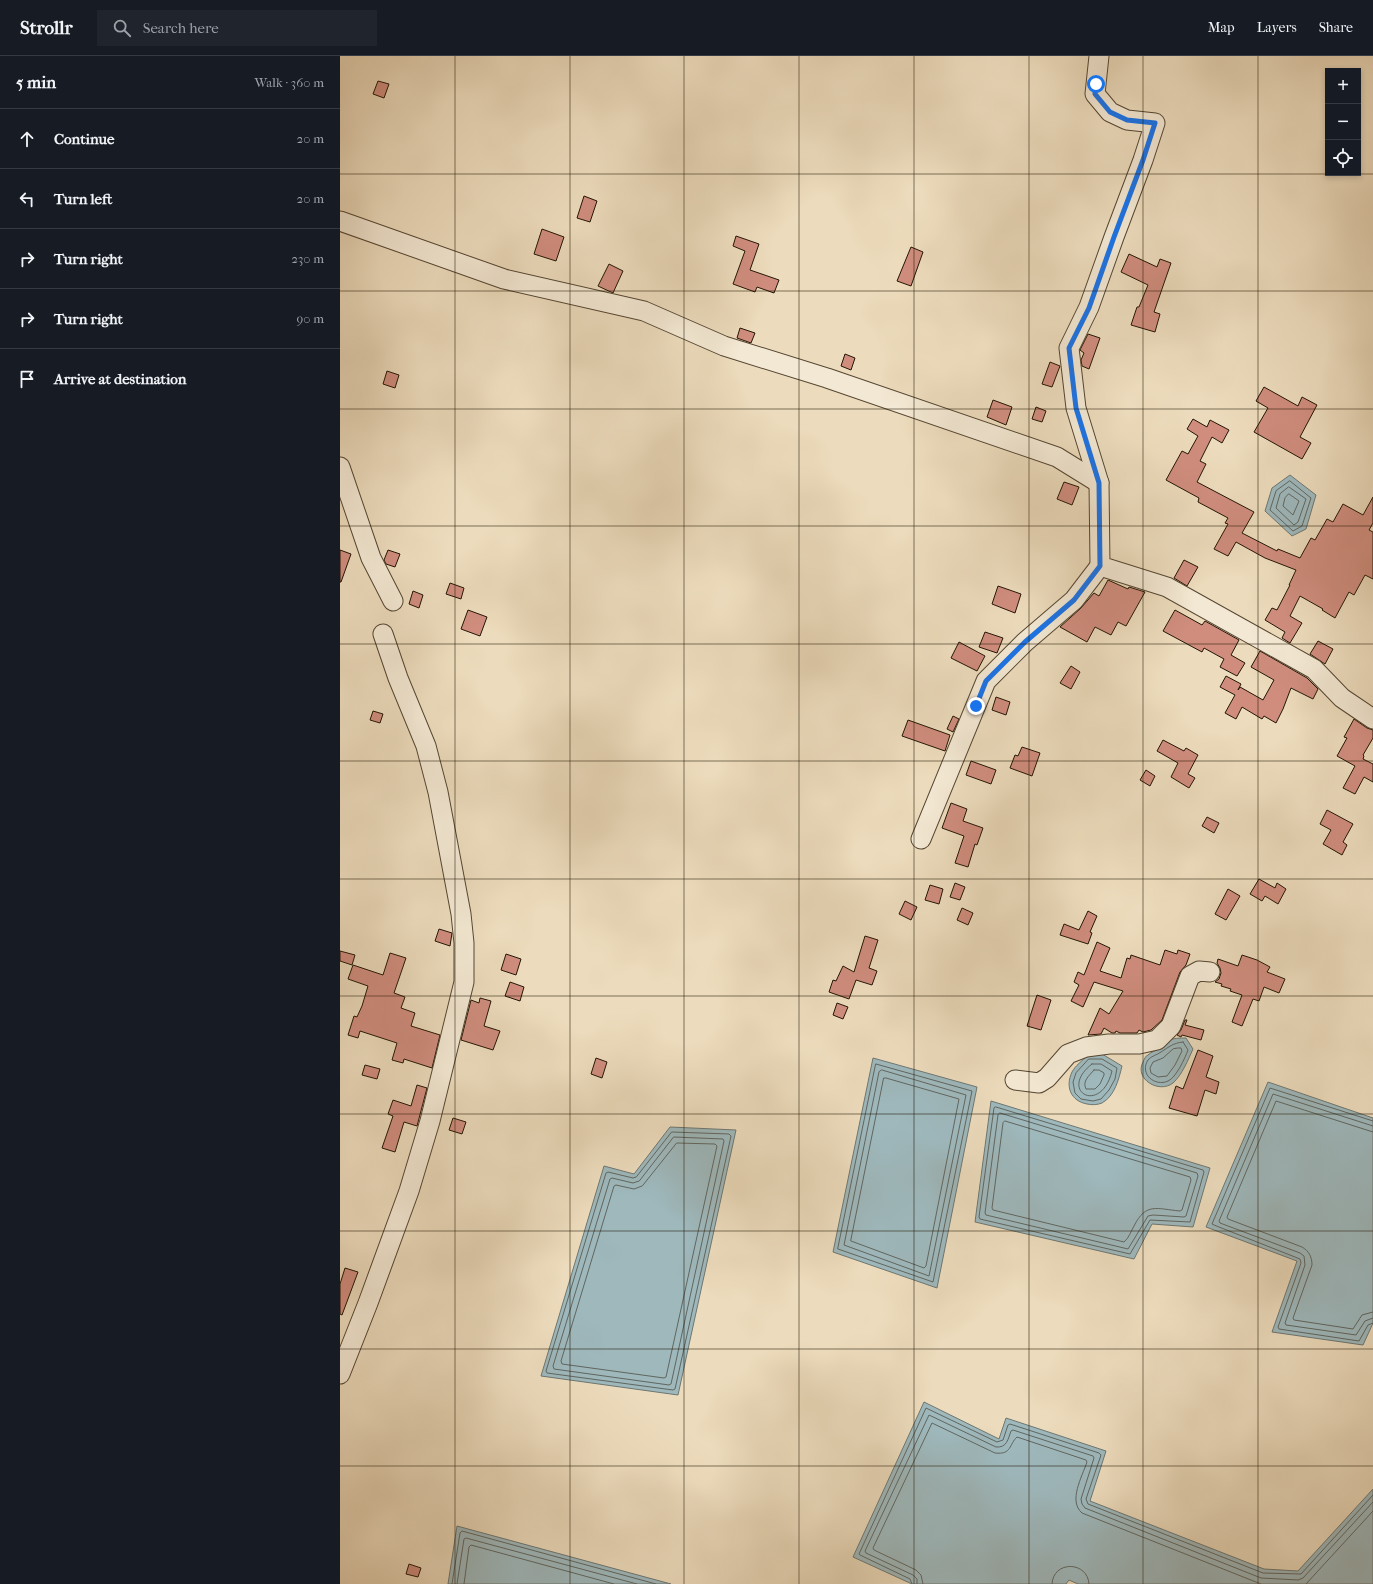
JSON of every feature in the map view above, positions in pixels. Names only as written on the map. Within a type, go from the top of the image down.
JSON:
[{"type":"street","points":[[921,839],[986,681],[1025,642],[1074,600],[1100,566],[1099,483],[1076,408],[1069,348],[1089,308],[1155,123],[1127,120],[1110,112],[1095,94],[1099,56]]},
{"type":"street","points":[[340,221],[504,279],[644,311],[724,346],[827,378],[1057,457],[1099,483]]},
{"type":"street","points":[[340,467],[371,558],[393,601]]},
{"type":"street","points":[[1100,566],[1167,587],[1314,669],[1342,698],[1373,719]]},
{"type":"street","points":[[340,1374],[409,1191],[430,1121],[464,982],[464,942],[438,792],[426,746],[398,678],[383,634]]},
{"type":"street","points":[[1015,1080],[1039,1083],[1047,1078],[1068,1054],[1086,1047],[1109,1044],[1139,1044],[1157,1040],[1172,1026],[1190,976],[1199,971],[1210,972]]},
{"type":"water","points":[[1290,475],[1316,495],[1306,529],[1292,536],[1265,511],[1272,488]]},
{"type":"water","points":[[1186,1038],[1193,1049],[1182,1072],[1176,1080],[1167,1086],[1161,1087],[1149,1083],[1142,1074],[1141,1068],[1146,1056],[1159,1049],[1170,1040]]},
{"type":"water","points":[[1102,1054],[1122,1066],[1116,1086],[1110,1096],[1102,1103],[1093,1105],[1081,1102],[1073,1097],[1069,1088],[1072,1072],[1087,1056]]},
{"type":"water","points":[[873,1058],[977,1087],[937,1288],[833,1252]]},
{"type":"water","points":[[1268,1082],[1373,1118],[1373,1323],[1363,1345],[1272,1332],[1297,1261],[1206,1227]]},
{"type":"water","points":[[991,1101],[1210,1168],[1193,1227],[1152,1224],[1134,1259],[975,1222]]},
{"type":"water","points":[[670,1127],[736,1130],[678,1395],[541,1376],[604,1166],[634,1174]]},
{"type":"water","points":[[924,1402],[999,1439],[1006,1418],[1106,1451],[1090,1501],[1264,1569],[1298,1571],[1373,1489],[1373,1584],[1078,1584],[1069,1580],[1066,1584],[912,1584],[853,1557]]},
{"type":"water","points":[[457,1526],[671,1584],[448,1584]]},
{"type":"building","points":[[378,81],[389,84],[384,98],[373,94]]},
{"type":"building","points":[[584,196],[597,201],[590,222],[577,218]]},
{"type":"building","points":[[542,229],[564,237],[556,261],[534,254]]},
{"type":"building","points":[[736,236],[759,244],[750,270],[779,280],[774,293],[757,287],[755,292],[733,284],[745,251],[733,246]]},
{"type":"building","points":[[911,247],[923,252],[911,286],[897,281]]},
{"type":"building","points":[[1129,254],[1157,267],[1160,259],[1171,263],[1154,312],[1160,314],[1155,332],[1131,325],[1137,307],[1139,307],[1148,285],[1121,272]]},
{"type":"building","points":[[609,264],[623,271],[613,293],[598,286]]},
{"type":"building","points":[[740,328],[755,333],[751,343],[737,338]]},
{"type":"building","points":[[1088,334],[1100,338],[1089,369],[1082,366],[1081,360],[1084,353],[1080,350]]},
{"type":"building","points":[[845,354],[855,358],[851,370],[841,366]]},
{"type":"building","points":[[1050,362],[1060,366],[1052,387],[1042,384]]},
{"type":"building","points":[[387,371],[399,375],[395,388],[383,384]]},
{"type":"building","points":[[1264,387],[1298,406],[1302,397],[1317,405],[1300,437],[1311,443],[1302,459],[1254,432],[1268,408],[1256,401]]},
{"type":"building","points":[[993,400],[1012,407],[1006,425],[987,417]]},
{"type":"building","points":[[1036,407],[1046,411],[1042,422],[1032,419]]},
{"type":"building","points":[[1193,419],[1207,427],[1210,420],[1229,430],[1222,443],[1212,437],[1200,461],[1206,464],[1197,482],[1254,512],[1242,533],[1277,551],[1278,549],[1300,558],[1311,538],[1315,540],[1327,519],[1333,522],[1343,504],[1363,515],[1373,497],[1373,523],[1369,530],[1373,532],[1373,579],[1365,575],[1354,595],[1349,592],[1335,618],[1322,610],[1323,609],[1300,596],[1290,616],[1302,623],[1290,643],[1282,638],[1285,632],[1265,620],[1272,608],[1277,610],[1296,570],[1265,558],[1236,542],[1228,556],[1214,549],[1228,524],[1225,523],[1228,518],[1198,502],[1199,498],[1166,480],[1182,451],[1188,454],[1198,436],[1187,429]]},
{"type":"building","points":[[1064,482],[1079,487],[1072,505],[1057,499]]},
{"type":"building","points":[[340,550],[351,554],[341,582],[340,582]]},
{"type":"building","points":[[388,550],[400,554],[395,567],[386,564],[384,560]]},
{"type":"building","points":[[1184,560],[1198,567],[1187,586],[1174,578]]},
{"type":"building","points":[[1108,580],[1128,589],[1129,587],[1145,592],[1126,626],[1118,622],[1111,635],[1095,627],[1087,642],[1060,627],[1081,608],[1094,593],[1099,596]]},
{"type":"building","points":[[450,583],[464,588],[461,599],[446,594]]},
{"type":"building","points":[[998,586],[1021,594],[1015,613],[992,604]]},
{"type":"building","points":[[413,591],[423,595],[419,608],[409,604]]},
{"type":"building","points":[[468,610],[487,617],[480,636],[461,629]]},
{"type":"building","points":[[1175,610],[1202,625],[1205,621],[1239,640],[1231,655],[1245,663],[1237,676],[1220,667],[1224,659],[1204,648],[1202,652],[1163,631]]},
{"type":"building","points":[[985,632],[1003,638],[997,653],[979,647]]},
{"type":"building","points":[[1318,641],[1333,649],[1325,664],[1310,654]]},
{"type":"building","points":[[959,642],[985,656],[977,671],[951,658]]},
{"type":"building","points":[[1260,651],[1307,678],[1318,689],[1313,699],[1291,688],[1276,723],[1264,716],[1262,719],[1242,707],[1236,719],[1225,713],[1235,695],[1220,687],[1226,676],[1241,684],[1238,690],[1240,687],[1263,700],[1274,680],[1251,667]]},
{"type":"building","points":[[1071,666],[1080,672],[1071,689],[1060,683]]},
{"type":"building","points":[[996,697],[1010,702],[1006,715],[992,710]]},
{"type":"building","points":[[373,711],[383,714],[380,723],[370,720]]},
{"type":"building","points":[[953,716],[959,719],[953,732],[947,729]]},
{"type":"building","points":[[1354,719],[1367,728],[1373,730],[1373,738],[1363,755],[1363,759],[1373,764],[1373,782],[1364,777],[1355,794],[1343,788],[1355,766],[1337,756],[1347,738],[1344,737]]},
{"type":"building","points":[[908,720],[950,735],[945,751],[902,736]]},
{"type":"building","points":[[1163,740],[1184,751],[1186,748],[1198,755],[1188,774],[1195,778],[1189,788],[1171,777],[1178,763],[1157,751]]},
{"type":"building","points":[[1022,747],[1040,753],[1032,776],[1010,768],[1015,755],[1018,756]]},
{"type":"building","points":[[971,761],[996,770],[991,784],[966,775]]},
{"type":"building","points":[[1146,770],[1155,776],[1150,786],[1140,780]]},
{"type":"building","points":[[951,803],[967,809],[963,821],[983,828],[977,845],[975,844],[968,867],[955,863],[964,836],[942,828]]},
{"type":"building","points":[[1327,810],[1353,824],[1343,842],[1347,845],[1342,855],[1323,844],[1331,830],[1320,824]]},
{"type":"building","points":[[1207,817],[1219,823],[1214,833],[1202,826]]},
{"type":"building","points":[[1259,879],[1275,888],[1277,883],[1286,889],[1278,904],[1265,896],[1262,901],[1250,894]]},
{"type":"building","points":[[955,883],[965,887],[960,900],[950,897]]},
{"type":"building","points":[[930,885],[943,889],[939,904],[925,900]]},
{"type":"building","points":[[1228,889],[1240,896],[1226,920],[1215,914]]},
{"type":"building","points":[[905,901],[917,907],[911,920],[899,914]]},
{"type":"building","points":[[962,908],[973,913],[968,925],[957,920]]},
{"type":"building","points":[[1088,911],[1097,916],[1090,932],[1092,933],[1088,944],[1060,935],[1064,924],[1079,930]]},
{"type":"building","points":[[439,929],[452,933],[450,946],[435,941]]},
{"type":"building","points":[[865,936],[878,940],[869,968],[877,971],[872,985],[856,980],[849,999],[829,992],[833,980],[836,981],[843,966],[854,972]]},
{"type":"building","points":[[1097,942],[1110,948],[1100,971],[1121,978],[1127,958],[1130,959],[1131,955],[1160,965],[1165,950],[1177,954],[1178,950],[1190,954],[1186,965],[1180,972],[1162,1020],[1151,1030],[1143,1032],[1139,1030],[1137,1033],[1120,1033],[1116,1031],[1115,1033],[1112,1033],[1104,1028],[1101,1034],[1088,1035],[1100,1008],[1109,1014],[1123,991],[1094,982],[1083,1007],[1071,1001],[1079,985],[1074,982],[1078,972],[1084,975]]},
{"type":"building","points":[[340,951],[355,955],[352,965],[340,961]]},
{"type":"building","points":[[390,953],[406,958],[394,993],[405,997],[401,1008],[415,1013],[411,1026],[440,1035],[432,1068],[404,1059],[403,1063],[392,1060],[397,1043],[360,1031],[358,1038],[348,1035],[354,1016],[357,1017],[362,1006],[368,986],[348,979],[353,965],[383,975]]},
{"type":"building","points":[[506,954],[521,959],[516,975],[501,970]]},
{"type":"building","points":[[1242,955],[1257,960],[1270,967],[1267,972],[1285,979],[1279,993],[1264,987],[1259,1001],[1253,999],[1242,1026],[1232,1022],[1242,995],[1230,991],[1231,989],[1221,986],[1222,984],[1215,982],[1219,979],[1221,973],[1217,963],[1218,959],[1238,966]]},
{"type":"building","points":[[510,982],[524,987],[520,1001],[505,996]]},
{"type":"building","points":[[1037,995],[1051,1000],[1041,1030],[1027,1026]]},
{"type":"building","points":[[480,998],[491,1001],[484,1026],[500,1031],[493,1050],[461,1040],[471,1000],[479,1003]]},
{"type":"building","points":[[837,1003],[848,1007],[843,1019],[833,1015]]},
{"type":"building","points":[[1185,1020],[1187,1020],[1185,1025],[1204,1030],[1201,1040],[1177,1035]]},
{"type":"building","points":[[1198,1050],[1213,1056],[1206,1077],[1219,1082],[1216,1094],[1205,1090],[1197,1116],[1169,1108],[1176,1086],[1183,1089]]},
{"type":"building","points":[[596,1058],[607,1062],[602,1078],[591,1074]]},
{"type":"building","points":[[365,1065],[380,1069],[377,1079],[362,1075]]},
{"type":"building","points":[[417,1085],[427,1088],[417,1126],[404,1122],[395,1152],[382,1148],[393,1116],[388,1114],[393,1100],[411,1106]]},
{"type":"building","points":[[453,1118],[466,1122],[462,1134],[449,1130]]},
{"type":"building","points":[[345,1268],[358,1272],[342,1315],[340,1314],[340,1284]]},
{"type":"building","points":[[409,1564],[421,1568],[418,1577],[406,1574]]},
{"type":"route","points":[[976,706],[986,681],[1025,642],[1074,600],[1100,566],[1099,483],[1076,408],[1069,348],[1089,308],[1155,123],[1127,120],[1110,112],[1095,94],[1096,84]]}]
